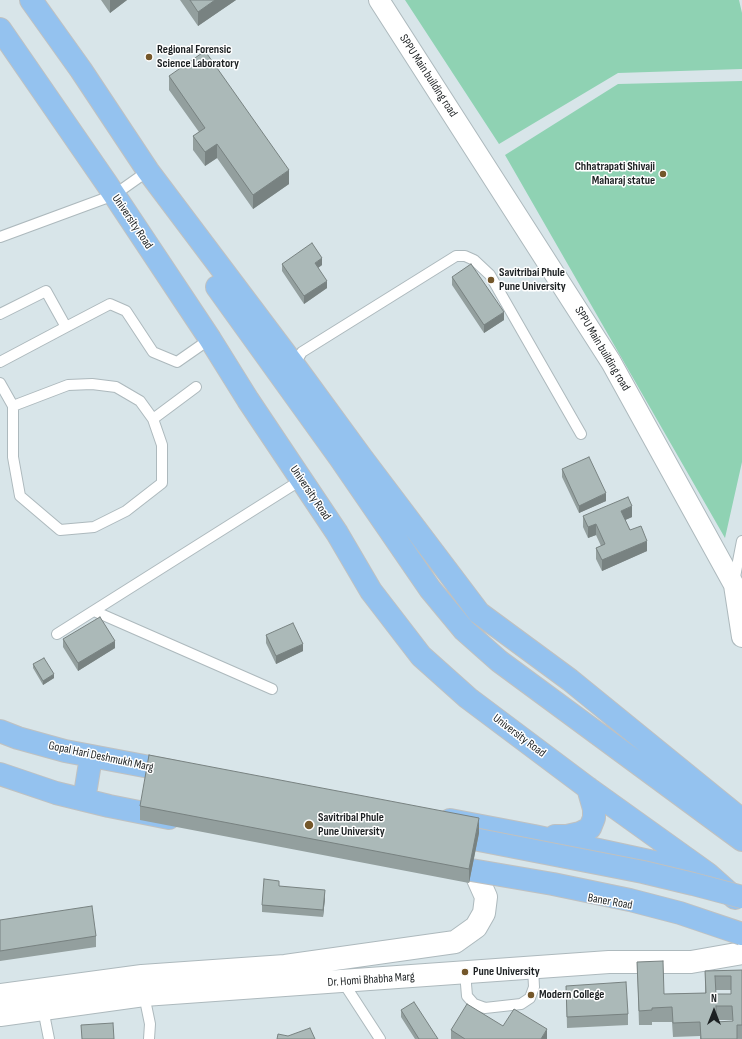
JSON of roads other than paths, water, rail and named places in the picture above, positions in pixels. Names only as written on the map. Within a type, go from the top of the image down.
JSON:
[{"type":"main road","points":[[31,0],[153,179],[479,613],[570,680],[742,820]]},
{"type":"main road","name":"University Road","points":[[0,29],[114,195],[210,339],[248,400],[336,533],[371,591],[421,656],[468,698],[588,788],[708,874]]},
{"type":"main road","points":[[153,179],[180,235],[340,458],[430,589],[464,630],[499,661],[742,840]]},
{"type":"main road","name":"Gopal Hari Deshmukh Marg","points":[[0,731],[65,752],[194,775]]},
{"type":"main road","points":[[84,800],[91,756]]},
{"type":"main road","points":[[0,774],[56,793],[187,822]]},
{"type":"main road","points":[[534,836],[567,836],[580,833],[590,828],[594,814],[588,788]]},
{"type":"main road","points":[[742,884],[708,874],[534,836],[431,823],[643,872],[742,897]]},
{"type":"main road","points":[[478,879],[425,865],[553,884],[630,900],[680,913],[742,934]]},
{"type":"main road","points":[[708,874],[742,904]]},
{"type":"main road","name":"Baner Road","points":[[478,879],[652,909],[742,930]]},
{"type":"main road","name":"Dr. Homi Bhabha Marg","points":[[0,1015],[43,1009],[143,986],[455,942],[476,927],[484,913],[486,897],[478,879]]},
{"type":"main road","name":"Dr. Homi Bhabha Marg","points":[[0,995],[143,986],[343,982],[610,962],[691,962],[742,953]]},
{"type":"street","name":"SPPU Main building road","points":[[379,0],[611,362],[738,584],[742,636]]},
{"type":"lane","points":[[0,237],[153,179]]},
{"type":"lane","points":[[294,365],[302,352],[456,256],[465,256],[474,260],[490,275],[581,434]]},
{"type":"lane","points":[[0,314],[46,291],[66,327]]},
{"type":"lane","points":[[0,362],[110,304],[126,311],[153,352],[178,362],[210,339]]},
{"type":"lane","points":[[0,383],[12,406],[12,457],[20,496],[60,530],[94,526],[126,511],[162,482],[162,445],[153,419],[140,401],[116,387],[92,384],[68,385],[12,406]]},
{"type":"lane","points":[[153,419],[196,387]]},
{"type":"lane","points":[[57,634],[301,480]]},
{"type":"lane","points":[[738,584],[742,541]]},
{"type":"lane","points":[[94,611],[272,689]]},
{"type":"lane","points":[[466,972],[468,996],[474,1004],[485,1008],[521,1004],[530,998],[534,987],[533,968]]},
{"type":"lane","points":[[343,982],[380,1039]]},
{"type":"lane","points":[[143,986],[150,1024],[149,1039]]},
{"type":"lane","points":[[43,1009],[49,1039]]},
{"type":"place","name":"Regional Forensic Science Laboratory","points":[[149,57]]},
{"type":"place","name":"Chhatrapati Shivaji Maharaj statue","points":[[663,174]]},
{"type":"place","name":"Savitribai Phule Pune University","points":[[491,280]]},
{"type":"place","name":"Savitribal Phule Pune University","points":[[309,825]]},
{"type":"place","name":"Pune University","points":[[465,972]]},
{"type":"place","name":"Modern College","points":[[531,995]]}]
